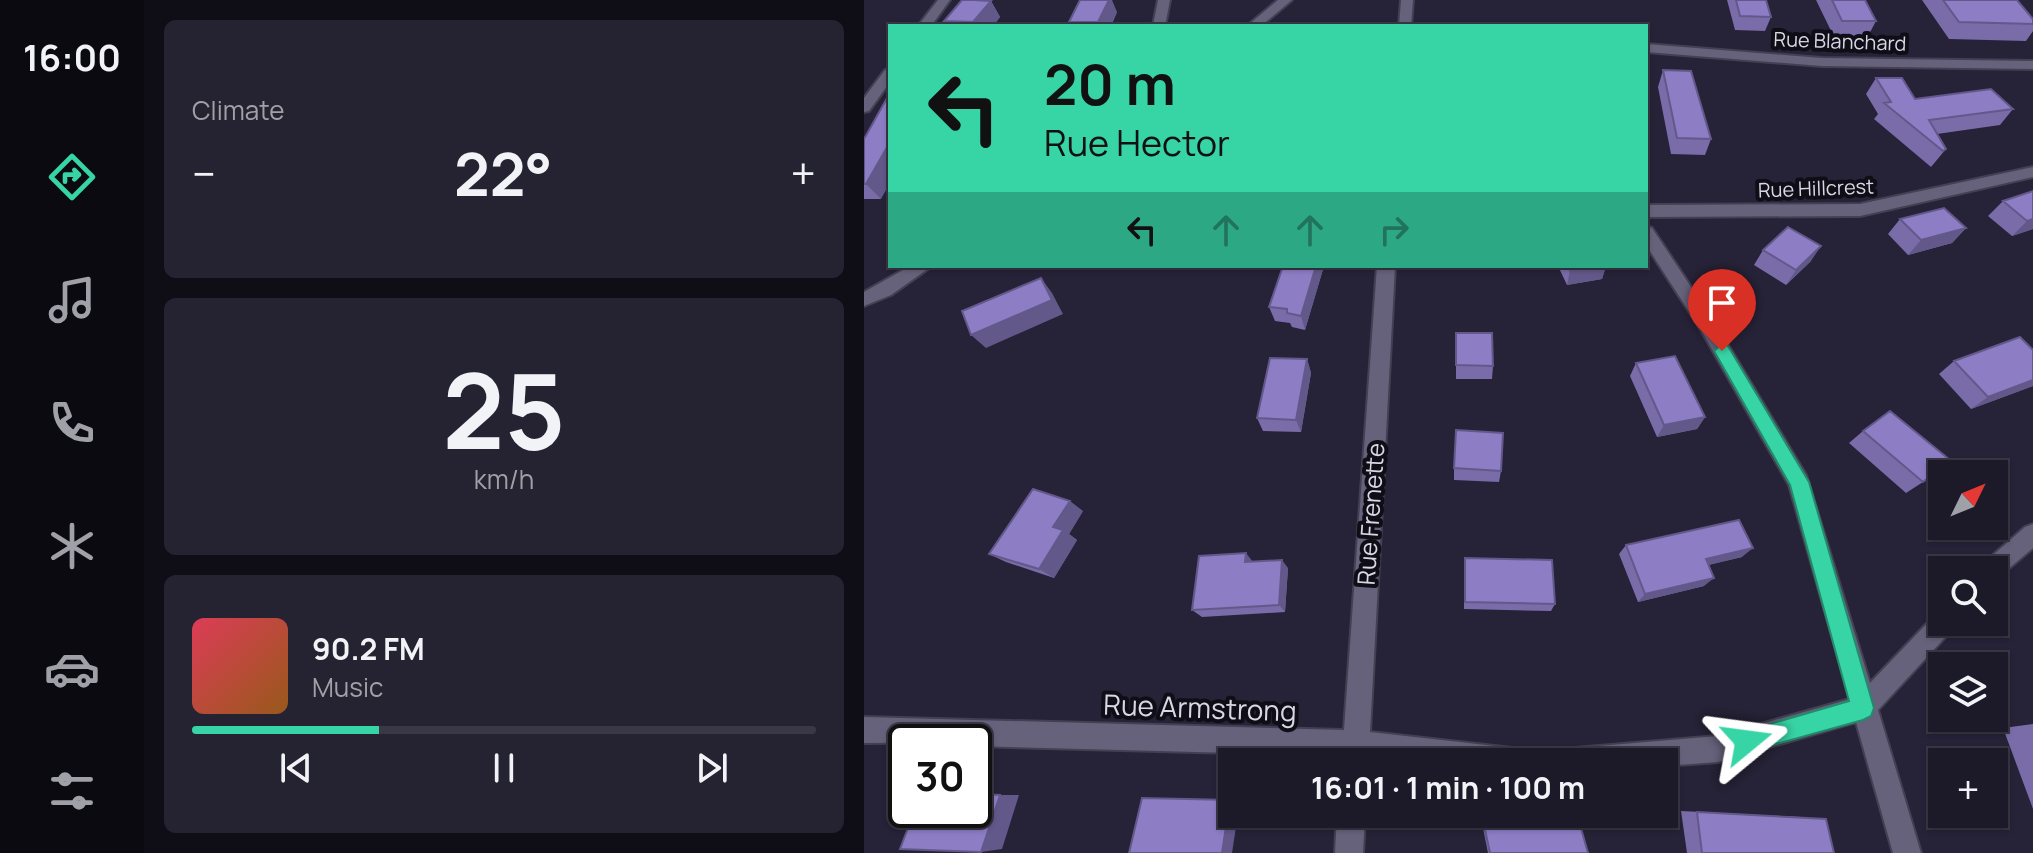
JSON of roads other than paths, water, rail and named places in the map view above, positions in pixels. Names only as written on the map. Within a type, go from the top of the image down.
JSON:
[{"type":"street","points":[[926,24],[944,0]]},
{"type":"street","points":[[1159,24],[1164,0]]},
{"type":"street","points":[[1256,24],[1286,0]]},
{"type":"street","points":[[1405,24],[1407,0]]},
{"type":"street","name":"Rue Blanchard","points":[[1648,48],[1822,62],[2033,65]]},
{"type":"street","points":[[864,108],[888,76]]},
{"type":"street","name":"Rue Hillcrest","points":[[1648,211],[1860,210],[2033,172]]},
{"type":"street","points":[[1648,235],[1707,325],[1799,482],[1907,853]]},
{"type":"street","points":[[864,299],[920,268]]},
{"type":"street","name":"Rue Frenette","points":[[1355,748],[1386,268]]},
{"type":"street","points":[[2008,556],[2033,534]]},
{"type":"street","points":[[1678,752],[1718,749],[1863,708],[1931,636]]},
{"type":"street","name":"Rue Armstrong","points":[[864,730],[1266,748]]},
{"type":"street","points":[[1349,853],[1350,828]]}]
